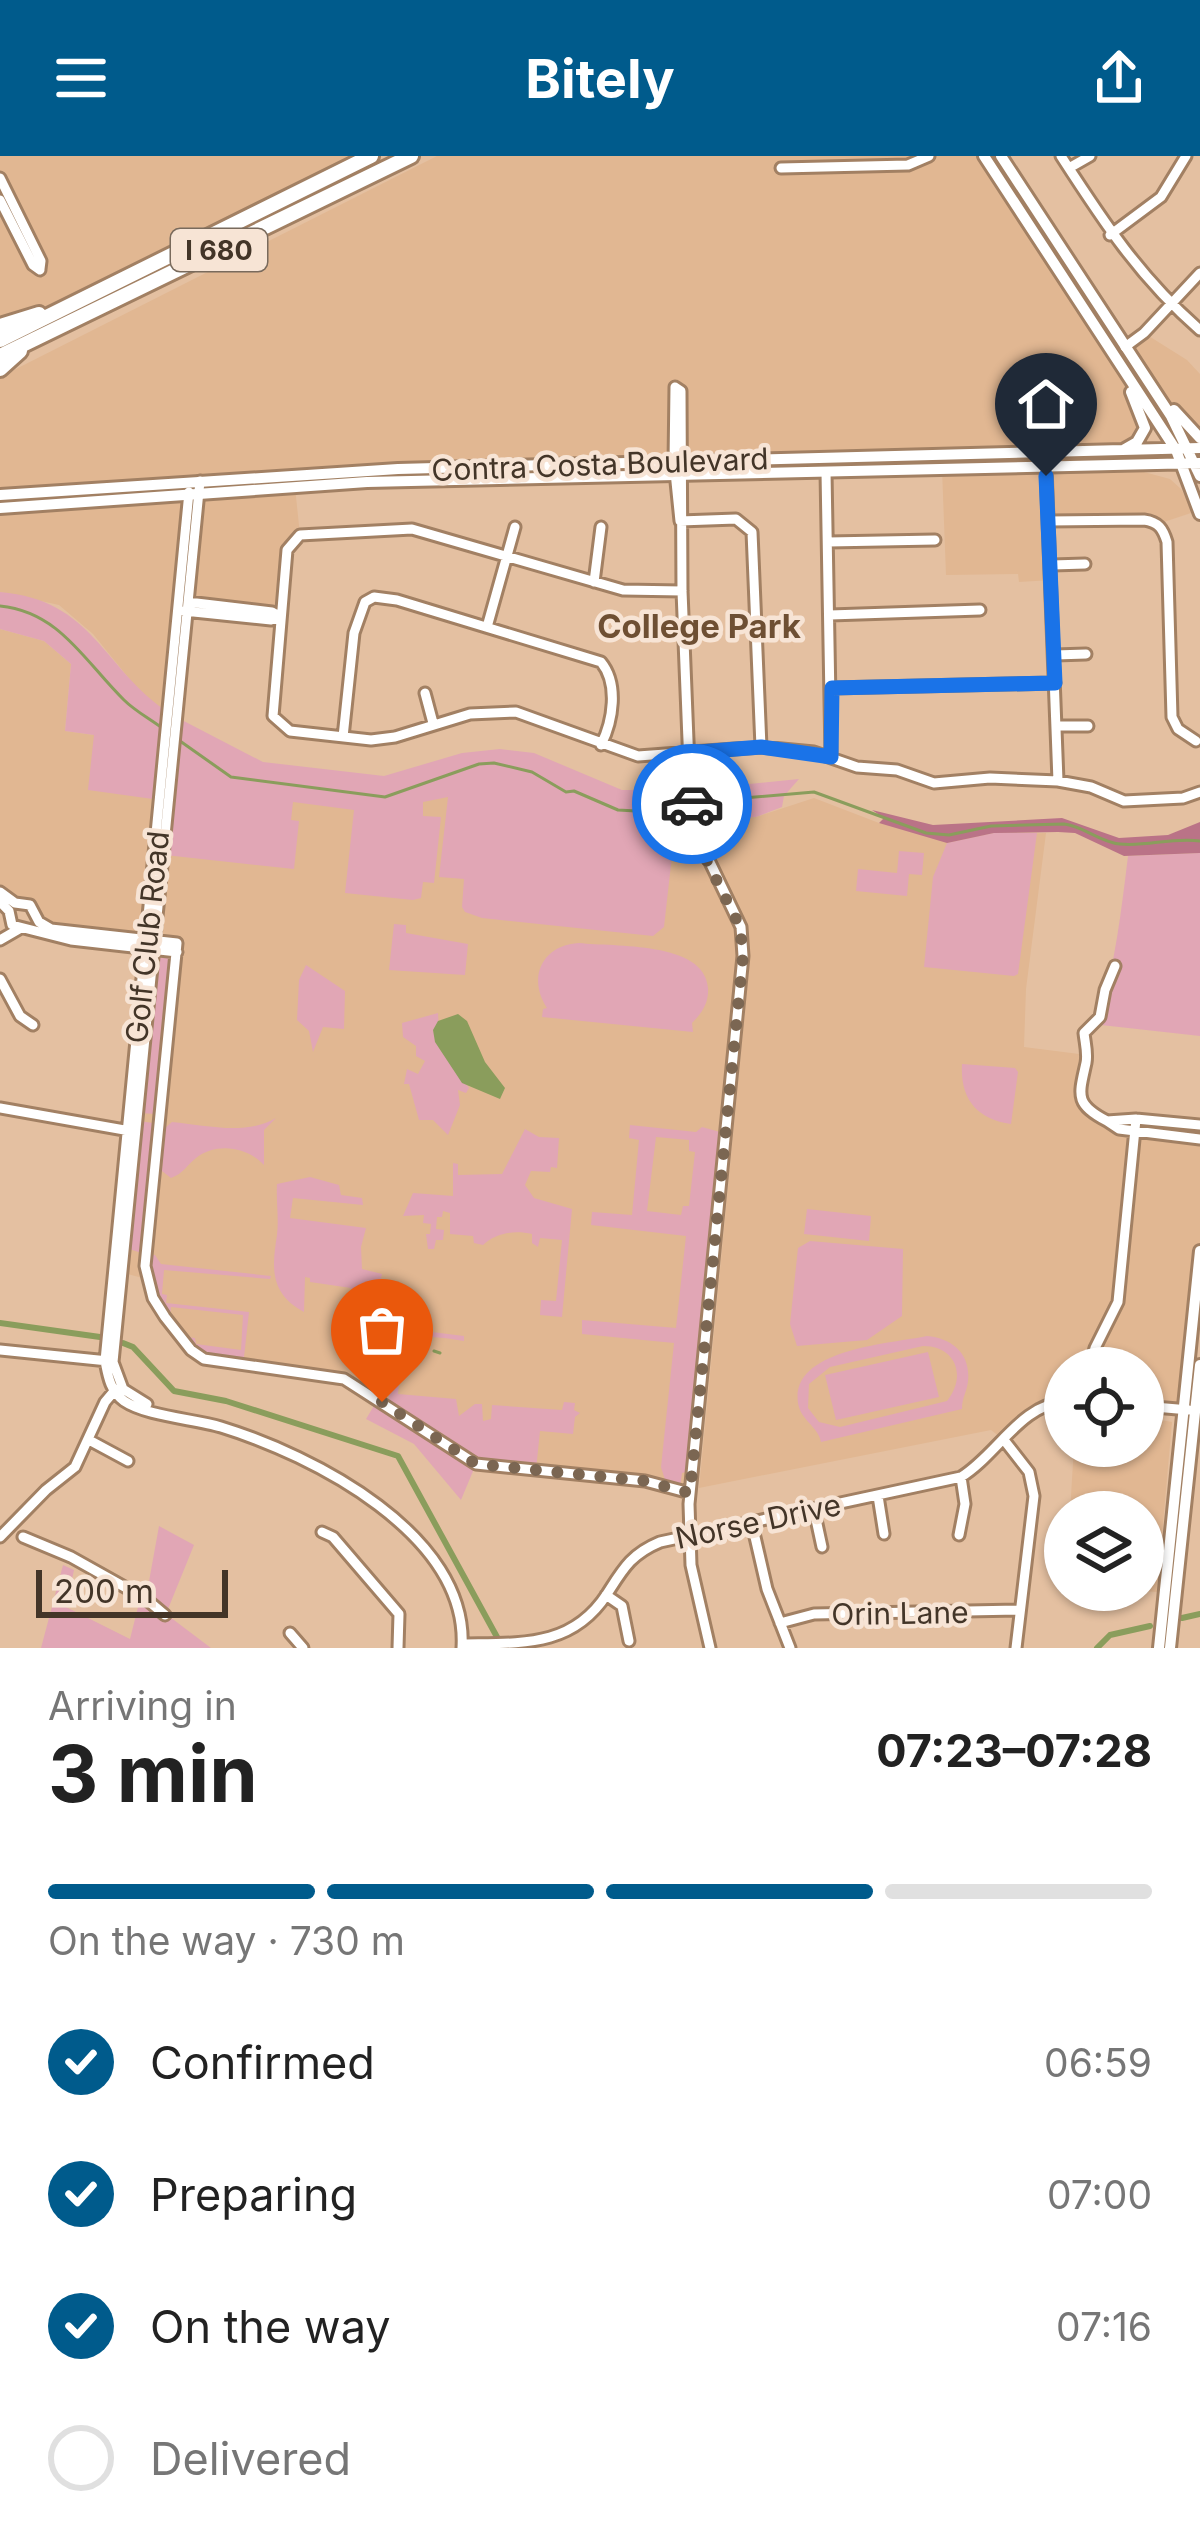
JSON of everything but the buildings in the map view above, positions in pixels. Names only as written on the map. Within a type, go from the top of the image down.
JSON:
[{"type":"highway","name":"I 680","points":[[0,340],[371,156]]},
{"type":"highway","name":"I 680","points":[[0,356],[411,156]]},
{"type":"highway","points":[[0,326],[68,306]]},
{"type":"highway","points":[[0,369],[27,343]]},
{"type":"main road","points":[[983,156],[1118,363],[1188,449]]},
{"type":"main road","points":[[1000,156],[1188,449],[1200,514]]},
{"type":"main road","points":[[1085,312],[1094,316],[1113,345],[1125,347]]},
{"type":"main road","points":[[1118,363],[1145,424],[1137,442],[1120,452]]},
{"type":"main road","points":[[1159,398],[1200,438]]},
{"type":"main road","name":"Contra Costa Boulevard","points":[[0,495],[1188,449]]},
{"type":"main road","points":[[1046,467],[1054,459],[1085,453]]},
{"type":"main road","points":[[1192,463],[1200,476]]},
{"type":"main road","name":"Contra Costa Boulevard","points":[[679,469],[826,472],[1192,463]]},
{"type":"main road","name":"Contra Costa Boulevard","points":[[0,508],[195,487]]},
{"type":"main road","points":[[1171,1648],[1192,1444],[1200,1251]]},
{"type":"main road","points":[[1159,1648],[1200,1365]]},
{"type":"main road","points":[[1192,1444],[1200,1430]]},
{"type":"street","points":[[781,168],[908,165],[929,156]]},
{"type":"street","points":[[1061,156],[1110,235],[1171,305],[1200,330]]},
{"type":"street","points":[[1069,168],[1090,156]]},
{"type":"street","points":[[1110,235],[1161,197],[1186,156]]},
{"type":"street","points":[[0,178],[41,261],[41,272],[0,200]]},
{"type":"street","points":[[1125,347],[1200,272]]},
{"type":"street","points":[[679,469],[681,391],[675,387],[690,790],[702,851],[740,927],[743,956],[690,1493],[688,1538],[710,1648]]},
{"type":"street","points":[[1046,467],[1058,781]]},
{"type":"street","points":[[826,472],[831,757]]},
{"type":"street","name":"Golf Club Road","points":[[151,945],[175,754],[174,716],[195,487]]},
{"type":"street","points":[[680,520],[736,519],[752,532],[761,747]]},
{"type":"street","points":[[1048,521],[1144,520],[1159,524],[1164,531],[1172,717],[1180,732],[1196,741]]},
{"type":"street","points":[[487,627],[515,527]]},
{"type":"street","points":[[594,582],[601,527]]},
{"type":"street","points":[[682,591],[638,593],[412,529],[310,533],[294,538],[287,550],[272,710],[276,723],[290,731],[343,737],[383,740],[470,714],[516,712],[638,756],[761,747],[831,757],[857,767],[897,770],[934,783],[990,778],[1058,781],[1091,787],[1124,801],[1183,798],[1200,792]]},
{"type":"street","points":[[828,542],[935,540]]},
{"type":"street","points":[[1052,565],[1084,564]]},
{"type":"street","points":[[343,737],[354,633],[365,602],[374,597],[601,662],[609,672],[611,708],[601,745]]},
{"type":"street","points":[[184,606],[271,620],[281,617]]},
{"type":"street","points":[[830,615],[980,610]]},
{"type":"street","points":[[1055,655],[1086,654]]},
{"type":"street","points":[[832,688],[1055,683]]},
{"type":"street","points":[[424,693],[433,723]]},
{"type":"street","name":"Golf Club Road","points":[[117,1388],[109,1362],[166,745],[174,716]]},
{"type":"street","points":[[1057,726],[1088,726]]},
{"type":"street","points":[[0,892],[8,909],[58,938],[177,948],[145,1266],[153,1298],[191,1350],[218,1364],[338,1376],[476,1464],[645,1481],[690,1493]]},
{"type":"street","points":[[8,909],[28,903],[28,924]]},
{"type":"street","points":[[0,937],[8,909]]},
{"type":"street","points":[[0,937],[28,924]]},
{"type":"street","points":[[1115,966],[1100,1017],[1083,1036],[1087,1060],[1079,1088],[1086,1108],[1119,1130],[1200,1138]]},
{"type":"street","points":[[0,979],[20,1016],[33,1025]]},
{"type":"street","points":[[0,1108],[133,1131]]},
{"type":"street","points":[[1096,1347],[1118,1302],[1136,1119]]},
{"type":"street","points":[[1107,1121],[1200,1125]]},
{"type":"street","points":[[120,1263],[145,1266]]},
{"type":"street","name":"Golf Club Road","points":[[109,1362],[118,1332],[120,1263]]},
{"type":"street","points":[[0,1350],[109,1362]]},
{"type":"street","points":[[3,1534],[75,1467],[117,1388],[169,1414],[258,1439],[356,1489],[403,1524],[442,1579],[468,1646]]},
{"type":"street","name":"Norse Drive","points":[[468,1646],[556,1644],[592,1613],[636,1553],[660,1542],[961,1477],[979,1466],[1034,1410],[1044,1407]]},
{"type":"street","points":[[89,1440],[128,1461]]},
{"type":"street","points":[[1004,1440],[1029,1472],[1034,1496],[1016,1648]]},
{"type":"street","points":[[959,1535],[965,1504],[961,1477]]},
{"type":"street","points":[[878,1496],[884,1534]]},
{"type":"street","points":[[814,1510],[822,1547]]},
{"type":"street","points":[[19,1517],[22,1537]]},
{"type":"street","points":[[752,1524],[767,1589],[790,1648]]},
{"type":"street","points":[[322,1532],[333,1537],[399,1614],[398,1648]]},
{"type":"street","points":[[3,1534],[71,1557],[146,1599],[165,1615]]},
{"type":"street","points":[[606,1595],[622,1606],[629,1641]]},
{"type":"street","name":"Orin Lane","points":[[780,1623],[814,1614],[1020,1610]]},
{"type":"street","points":[[290,1633],[303,1648]]},
{"type":"shaded area","points":[[0,156],[371,156],[67,306],[0,326],[0,200],[33,265],[41,261],[0,178]]},
{"type":"shaded area","points":[[437,156],[984,156],[1119,363],[1145,428],[1120,452],[398,469],[0,495],[0,369],[7,364],[10,372]]},
{"type":"shaded area","points":[[1144,333],[1187,360],[1200,374],[1200,438],[1158,398],[1125,347]]},
{"type":"shaded area","points":[[1118,465],[1170,479],[1194,512],[1158,524],[1048,521],[1052,580],[1019,582],[1018,574],[946,575],[942,469]]},
{"type":"shaded area","points":[[295,487],[300,535],[290,544],[281,617],[190,602],[200,493]]},
{"type":"shaded area","points":[[189,494],[169,713],[144,697],[93,634],[59,605],[0,592],[0,508]]},
{"type":"shaded area","points":[[0,592],[32,598],[77,622],[169,713],[160,800],[88,790],[94,735],[65,731],[71,664],[44,641],[0,629]]},
{"type":"shaded area","points":[[0,629],[44,641],[71,664],[65,731],[94,735],[160,800],[147,938],[44,926],[34,909],[0,892]]},
{"type":"shaded area","points":[[178,718],[263,762],[384,776],[462,753],[500,749],[534,753],[622,790],[690,790],[799,779],[784,796],[782,807],[756,817],[695,821],[696,833],[675,829],[664,927],[653,936],[482,918],[465,912],[464,879],[439,877],[448,797],[423,802],[423,816],[441,817],[434,883],[423,882],[421,898],[413,900],[345,893],[354,810],[293,802],[291,820],[299,821],[294,869],[165,855]]},
{"type":"shaded area","points":[[175,754],[369,804],[479,771],[695,821],[756,817],[814,798],[879,823],[969,836],[1046,833],[1026,989],[1024,1047],[1087,1055],[1081,1098],[1119,1129],[1200,1139],[1200,1251],[1185,1409],[1164,1408],[1164,1347],[1044,1347],[1044,1410],[1004,1440],[991,1430],[699,1488],[750,959],[743,946],[727,1061],[685,1488],[492,1467],[344,1379],[218,1363],[191,1350],[146,1279],[124,1273]]},
{"type":"shaded area","points":[[872,810],[933,825],[1062,818],[1119,838],[1168,835],[1200,822],[1200,853],[1124,856],[1075,833],[1058,832],[994,833],[947,843],[879,823],[884,818]]},
{"type":"shaded area","points":[[994,833],[1037,833],[1018,974],[924,967],[933,877],[947,843]]},
{"type":"shaded area","points":[[899,851],[924,853],[922,875],[909,874],[907,896],[856,891],[858,869],[897,873]]},
{"type":"shaded area","points":[[1200,853],[1200,1036],[1092,1024],[1098,1020],[1109,980],[1128,856]]},
{"type":"shaded area","points":[[394,924],[406,925],[406,933],[468,944],[465,975],[389,970]]},
{"type":"shaded area","points":[[579,943],[656,949],[692,962],[703,973],[708,988],[704,1007],[692,1023],[693,1032],[542,1017],[547,1008],[538,985],[542,965],[556,950]]},
{"type":"shaded area","points":[[155,957],[176,959],[163,1099],[155,1114],[140,1113]]},
{"type":"shaded area","points":[[306,965],[345,991],[344,1029],[323,1027],[313,1052],[309,1031],[297,1020],[299,980]]},
{"type":"shaded area","points":[[438,1013],[440,1049],[469,1088],[466,1093],[458,1090],[460,1105],[448,1135],[433,1120],[419,1120],[409,1084],[404,1084],[407,1069],[418,1074],[425,1061],[403,1037],[402,1023]]},
{"type":"shaded area","points":[[458,1014],[467,1021],[485,1062],[505,1088],[500,1099],[462,1083],[435,1042],[433,1030],[438,1021]]},
{"type":"shaded area","points":[[962,1064],[1015,1068],[1011,1124],[973,1105],[964,1087]]},
{"type":"shaded area","points":[[276,1118],[264,1130],[264,1165],[249,1154],[222,1148],[204,1153],[171,1178],[162,1171],[164,1129],[172,1122],[239,1128]]},
{"type":"shaded area","points":[[139,1121],[153,1123],[159,1132],[148,1254],[161,1264],[271,1276],[164,1270],[166,1303],[249,1312],[243,1366],[218,1363],[179,1336],[195,1338],[196,1344],[241,1350],[243,1315],[171,1307],[170,1316],[153,1298],[148,1255],[126,1248]]},
{"type":"shaded area","points":[[630,1125],[720,1132],[686,1472],[680,1487],[666,1483],[661,1467],[674,1343],[582,1334],[582,1320],[676,1328],[686,1236],[591,1225],[592,1212],[632,1215],[639,1140],[629,1138]],"holes":[[[656,1137],[689,1140],[689,1151],[695,1152],[689,1206],[683,1206],[681,1215],[647,1211]]]},
{"type":"shaded area","points":[[525,1129],[539,1137],[559,1138],[557,1168],[531,1171],[525,1185],[534,1198],[572,1209],[562,1317],[540,1315],[541,1300],[556,1301],[562,1240],[540,1238],[538,1247],[532,1243],[532,1234],[512,1233],[483,1245],[474,1243],[473,1236],[450,1234],[450,1213],[443,1211],[436,1229],[444,1230],[443,1240],[436,1240],[434,1249],[428,1249],[426,1234],[431,1224],[423,1223],[424,1215],[403,1216],[413,1193],[453,1196],[453,1163],[458,1164],[458,1175],[502,1174]]},
{"type":"shaded area","points":[[310,1177],[339,1185],[341,1195],[362,1198],[363,1205],[293,1198],[290,1218],[366,1228],[362,1269],[382,1274],[370,1321],[357,1320],[359,1295],[351,1294],[351,1288],[310,1282],[305,1277],[304,1312],[279,1288],[274,1268],[277,1184]]},
{"type":"shaded area","points":[[807,1209],[871,1216],[869,1241],[804,1234]]},
{"type":"shaded area","points":[[810,1241],[903,1249],[902,1316],[867,1340],[797,1346],[790,1324],[798,1248]]},
{"type":"shaded area","points":[[397,1324],[417,1336],[424,1331],[464,1336],[464,1341],[439,1337],[411,1346],[406,1354],[409,1365],[401,1364],[398,1394],[456,1399],[459,1416],[482,1404],[483,1421],[491,1419],[492,1405],[562,1410],[564,1402],[575,1403],[574,1410],[580,1413],[573,1434],[540,1431],[536,1470],[476,1464],[461,1500],[414,1444],[366,1419],[378,1399],[388,1404]]},
{"type":"shaded area","points":[[927,1336],[952,1344],[963,1355],[968,1381],[962,1409],[821,1442],[798,1403],[800,1385],[809,1371],[845,1352]],"holes":[[[934,1347],[955,1364],[956,1382],[947,1401],[840,1427],[819,1422],[808,1408],[809,1384],[830,1367]]]},
{"type":"shaded area","points":[[928,1352],[939,1397],[836,1420],[825,1375]]},
{"type":"shaded area","points":[[1164,1421],[1172,1422],[1164,1513],[1164,1491],[1071,1491],[1073,1467],[1164,1467]]},
{"type":"shaded area","points":[[159,1526],[194,1545],[166,1614],[211,1648],[41,1648],[63,1565],[74,1570],[66,1607],[130,1639],[139,1603],[146,1598]]},
{"type":"waterway","points":[[0,606],[21,610],[55,628],[124,700],[162,728]]},
{"type":"waterway","points":[[180,741],[231,777],[385,797],[494,763],[532,772],[566,792],[618,810],[654,812],[687,805]]},
{"type":"waterway","points":[[696,802],[814,792],[926,833],[1064,824],[1120,844],[1200,841]]},
{"type":"waterway","points":[[0,1323],[100,1337]]},
{"type":"waterway","points":[[123,1343],[133,1347],[174,1391],[226,1401],[398,1456],[503,1648]]},
{"type":"waterway","points":[[434,1351],[440,1353]]},
{"type":"waterway","points":[[1182,1618],[1200,1614]]},
{"type":"waterway","points":[[1097,1648],[1110,1635],[1150,1626]]},
{"type":"way so far","points":[[382,1402],[476,1464],[645,1481],[690,1493],[743,956],[740,927],[702,851],[692,804]]},
{"type":"district","name":"College Park","points":[[699,626]]},
{"type":"route","points":[[692,804],[687,753],[761,747],[831,757],[832,688],[1055,683],[1046,476]]}]
